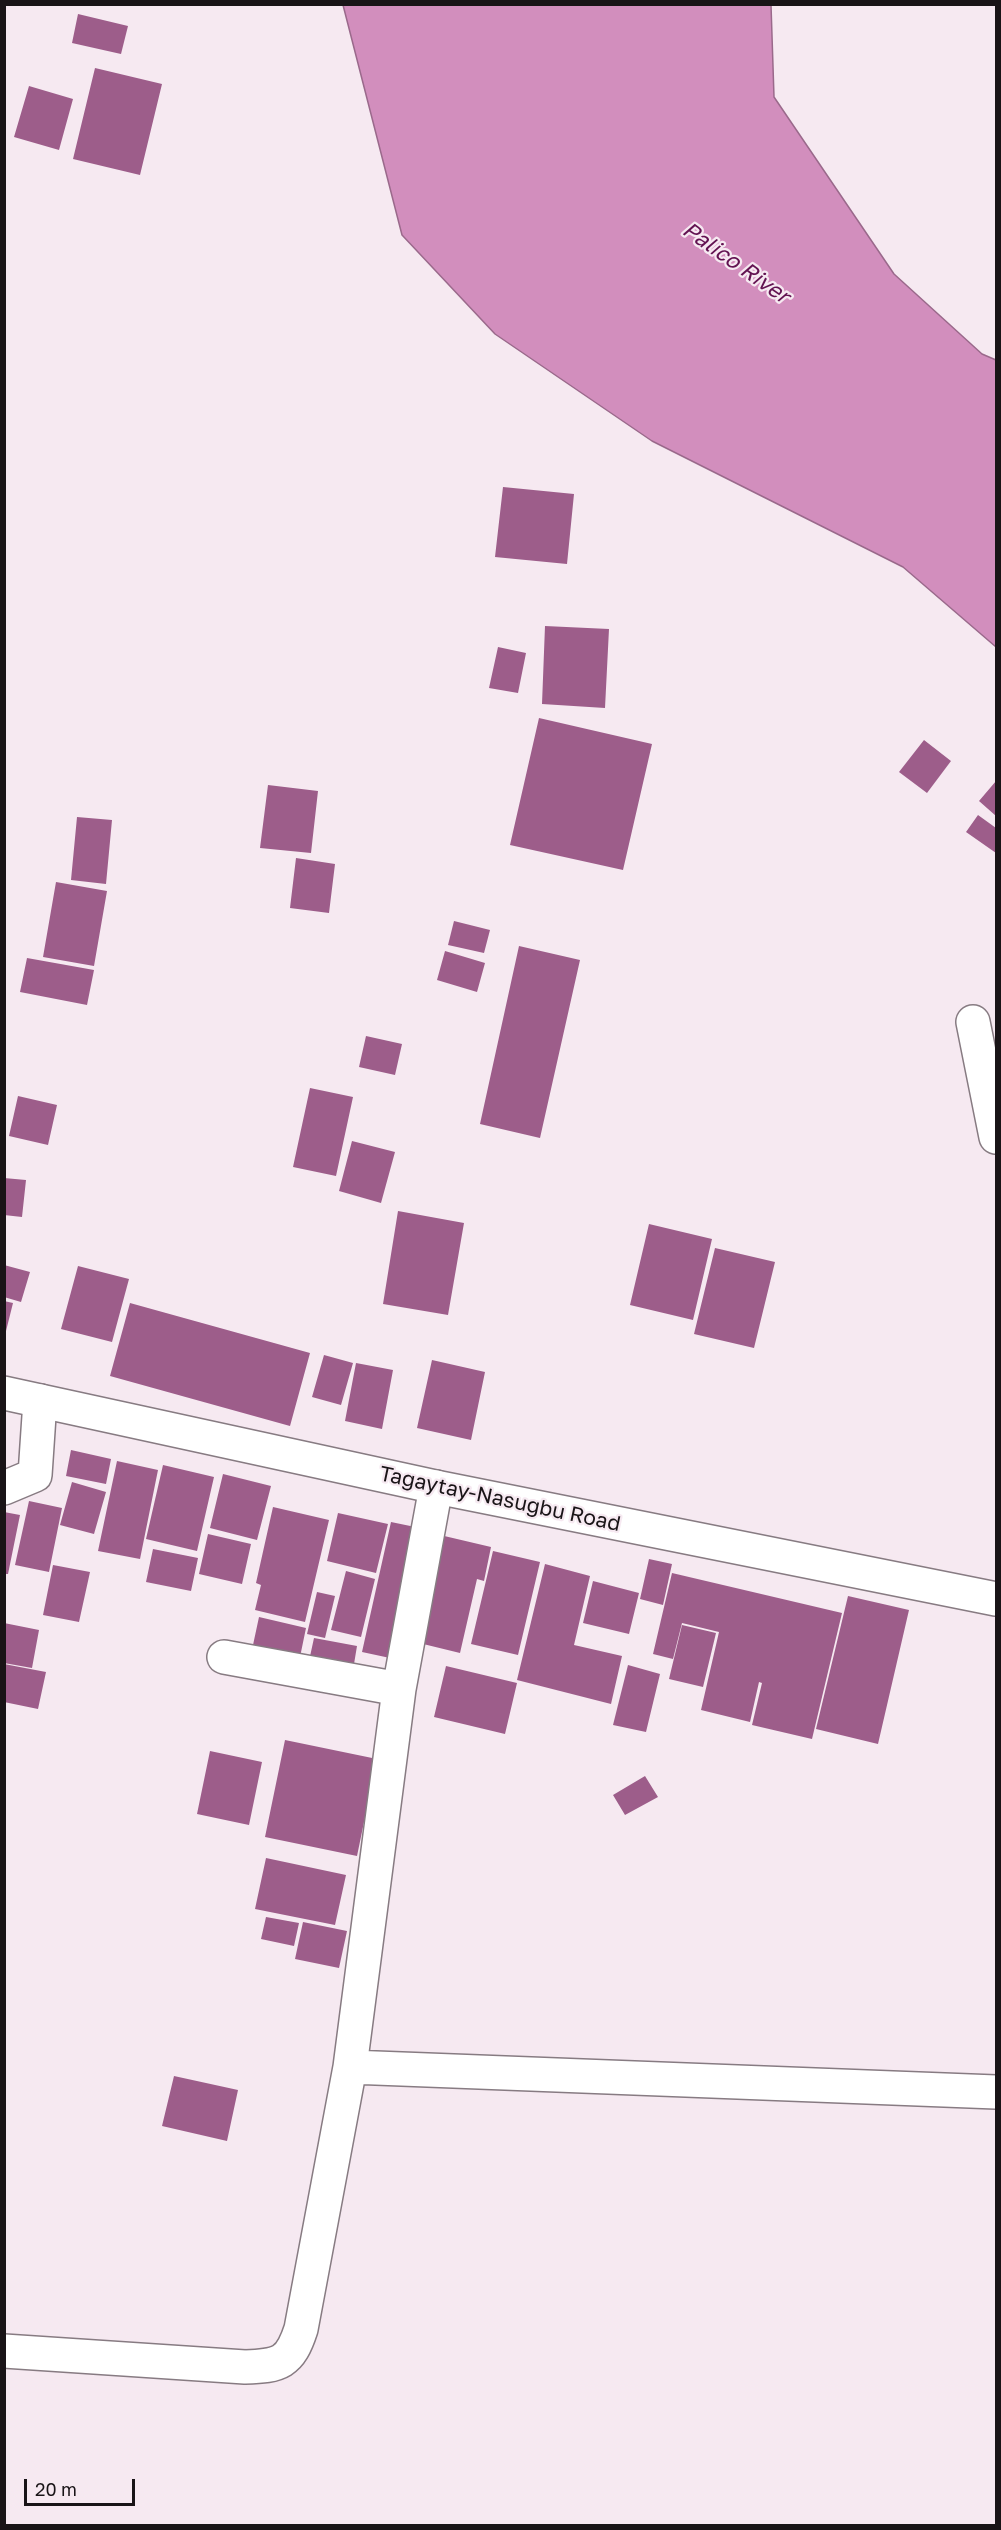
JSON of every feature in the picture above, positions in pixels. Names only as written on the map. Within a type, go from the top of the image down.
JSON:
[{"type":"street","points":[[973,1022],[996,1137]]},
{"type":"street","name":"Tagaytay-Nasugbu Road","points":[[4,1393],[435,1486],[996,1599]]},
{"type":"street","points":[[4,1488],[35,1475],[40,1401]]},
{"type":"street","points":[[4,2351],[245,2367],[279,2362],[294,2350],[301,2329],[350,2067],[399,1689],[435,1486]]},
{"type":"street","points":[[224,1657],[399,1689]]},
{"type":"street","points":[[350,2067],[996,2092]]},
{"type":"water","name":"Palico River","points":[[343,5],[771,5],[774,97],[894,274],[982,354],[996,360],[996,647],[903,567],[652,441],[495,334],[402,235]]},
{"type":"building","points":[[78,14],[128,26],[121,54],[72,43]]},
{"type":"building","points":[[95,68],[162,84],[140,175],[73,159]]},
{"type":"building","points":[[29,86],[73,99],[59,150],[14,137]]},
{"type":"building","points":[[503,487],[574,494],[567,564],[495,557]]},
{"type":"building","points":[[545,626],[609,629],[605,708],[542,704]]},
{"type":"building","points":[[498,647],[526,653],[518,693],[489,688]]},
{"type":"building","points":[[539,718],[652,744],[623,870],[510,845]]},
{"type":"building","points":[[924,740],[951,761],[927,793],[899,772]]},
{"type":"building","points":[[996,781],[996,816],[979,801]]},
{"type":"building","points":[[268,785],[318,791],[311,853],[260,848]]},
{"type":"building","points":[[978,815],[996,828],[996,853],[966,832]]},
{"type":"building","points":[[77,817],[112,820],[106,884],[71,880]]},
{"type":"building","points":[[296,858],[335,864],[329,913],[290,908]]},
{"type":"building","points":[[56,882],[107,891],[94,966],[43,957]]},
{"type":"building","points":[[454,921],[490,930],[484,953],[448,945]]},
{"type":"building","points":[[519,946],[580,960],[540,1138],[480,1124]]},
{"type":"building","points":[[445,951],[485,963],[477,992],[437,980]]},
{"type":"building","points":[[27,958],[94,970],[87,1005],[20,992]]},
{"type":"building","points":[[366,1036],[402,1044],[395,1075],[359,1067]]},
{"type":"building","points":[[310,1088],[353,1097],[336,1176],[293,1167]]},
{"type":"building","points":[[18,1096],[57,1105],[48,1145],[9,1136]]},
{"type":"building","points":[[352,1141],[395,1152],[381,1203],[339,1191]]},
{"type":"building","points":[[4,1178],[26,1180],[22,1217],[4,1215]]},
{"type":"building","points":[[398,1211],[464,1223],[448,1315],[383,1304]]},
{"type":"building","points":[[649,1224],[712,1239],[693,1320],[630,1305]]},
{"type":"building","points":[[715,1248],[775,1262],[754,1348],[694,1334]]},
{"type":"building","points":[[4,1265],[30,1272],[21,1302],[4,1297]]},
{"type":"building","points":[[78,1266],[129,1279],[112,1342],[61,1329]]},
{"type":"building","points":[[4,1301],[13,1303],[5,1335],[4,1335]]},
{"type":"building","points":[[130,1303],[310,1353],[290,1426],[110,1376]]},
{"type":"building","points":[[324,1355],[353,1363],[341,1405],[312,1397]]},
{"type":"building","points":[[432,1360],[485,1372],[471,1440],[417,1428]]},
{"type":"building","points":[[356,1363],[393,1370],[382,1429],[345,1421]]},
{"type":"building","points":[[71,1450],[111,1459],[106,1484],[66,1476]]},
{"type":"building","points":[[117,1461],[158,1470],[140,1559],[98,1551]]},
{"type":"building","points":[[163,1465],[214,1477],[197,1551],[146,1539]]},
{"type":"building","points":[[223,1474],[271,1486],[257,1540],[210,1528]]},
{"type":"building","points":[[72,1482],[106,1492],[94,1534],[60,1525]]},
{"type":"building","points":[[29,1501],[62,1508],[49,1572],[15,1565]]},
{"type":"building","points":[[273,1507],[329,1520],[305,1622],[255,1610],[261,1585],[256,1583]]},
{"type":"building","points":[[4,1512],[20,1515],[8,1574],[4,1574]]},
{"type":"building","points":[[338,1513],[388,1524],[376,1573],[327,1561]]},
{"type":"building","points":[[391,1522],[420,1528],[390,1658],[362,1652]]},
{"type":"building","points":[[208,1534],[251,1544],[242,1584],[199,1574]]},
{"type":"building","points":[[440,1535],[491,1547],[484,1581],[477,1579],[460,1653],[415,1642]]},
{"type":"building","points":[[153,1549],[198,1558],[191,1591],[146,1582]]},
{"type":"building","points":[[493,1551],[540,1562],[518,1655],[471,1644]]},
{"type":"building","points":[[649,1559],[672,1564],[663,1605],[640,1599]]},
{"type":"building","points":[[545,1564],[590,1576],[574,1645],[622,1656],[611,1704],[517,1680]]},
{"type":"building","points":[[53,1565],[90,1572],[79,1622],[43,1615]]},
{"type":"building","points":[[346,1571],[375,1579],[361,1637],[331,1630]]},
{"type":"building","points":[[672,1573],[842,1613],[812,1739],[752,1725],[762,1683],[759,1682],[750,1722],[701,1710],[719,1632],[682,1623],[673,1659],[653,1654]]},
{"type":"building","points":[[593,1581],[639,1593],[629,1634],[583,1623]]},
{"type":"building","points":[[317,1592],[335,1596],[325,1638],[307,1634]]},
{"type":"building","points":[[848,1596],[909,1610],[878,1744],[816,1729]]},
{"type":"building","points":[[259,1617],[306,1628],[300,1657],[253,1645]]},
{"type":"building","points":[[4,1623],[39,1630],[32,1668],[4,1663]]},
{"type":"building","points":[[682,1625],[716,1633],[703,1687],[669,1679]]},
{"type":"building","points":[[314,1638],[357,1646],[353,1670],[309,1661]]},
{"type":"building","points":[[4,1664],[46,1672],[38,1709],[4,1702]]},
{"type":"building","points":[[628,1665],[660,1674],[646,1732],[613,1725]]},
{"type":"building","points":[[446,1666],[517,1683],[505,1734],[434,1717]]},
{"type":"building","points":[[285,1740],[377,1759],[357,1856],[265,1837]]},
{"type":"building","points":[[210,1751],[262,1762],[249,1825],[197,1814]]},
{"type":"building","points":[[645,1776],[658,1797],[625,1815],[613,1795]]},
{"type":"building","points":[[266,1858],[346,1875],[335,1925],[255,1909]]},
{"type":"building","points":[[266,1917],[299,1923],[294,1946],[261,1939]]},
{"type":"building","points":[[303,1922],[347,1931],[339,1968],[295,1959]]},
{"type":"building","points":[[174,2076],[238,2090],[227,2141],[162,2126]]}]
